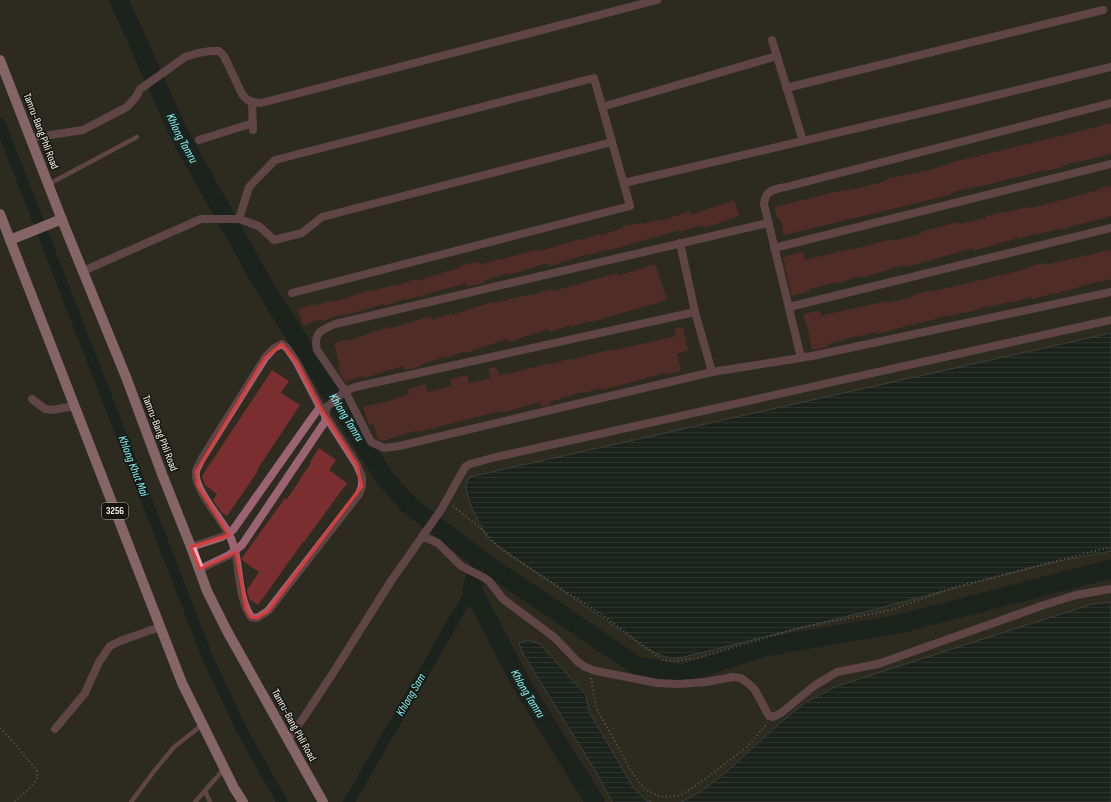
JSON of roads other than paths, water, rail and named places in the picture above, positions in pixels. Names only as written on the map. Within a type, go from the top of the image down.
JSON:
[{"type":"main road","name":"Tamru-Bang Phli Road","points":[[0,60],[62,220],[126,377],[208,591],[227,631],[324,802]]},
{"type":"main road","name":"3256","points":[[0,214],[182,684],[224,769],[243,802]]},
{"type":"main road","points":[[10,240],[62,220]]},
{"type":"street","points":[[30,138],[83,130],[126,107],[136,97],[140,89],[185,57],[211,51],[219,51],[224,56],[246,100],[261,103],[657,0]]},
{"type":"street","points":[[786,88],[1103,10]]},
{"type":"street","points":[[772,40],[803,142]]},
{"type":"street","points":[[602,107],[777,56]]},
{"type":"street","points":[[624,183],[803,142],[1111,68]]},
{"type":"street","points":[[239,219],[249,187],[275,160],[594,78],[630,206],[292,293]]},
{"type":"street","points":[[199,140],[253,126],[252,102]]},
{"type":"street","points":[[801,358],[764,204],[764,197],[768,193],[774,189],[1111,103]]},
{"type":"street","points":[[83,272],[201,219],[239,219],[259,226],[274,240],[302,233],[322,217],[612,142]]},
{"type":"street","points":[[774,248],[1111,164]]},
{"type":"street","points":[[768,223],[335,324],[321,330],[317,336],[316,343],[318,350],[342,394],[371,442],[384,448],[399,446],[712,372],[801,358],[1111,292]]},
{"type":"street","points":[[789,308],[1111,228]]},
{"type":"street","points":[[680,243],[712,372]]},
{"type":"street","points":[[191,547],[229,534],[309,422],[342,394],[355,387],[696,312]]},
{"type":"street","points":[[288,739],[308,711],[391,581],[436,517],[465,467],[470,464],[496,456],[1111,320]]},
{"type":"street","points":[[282,344],[288,348],[325,409],[357,465],[362,477],[362,486],[358,494],[268,611],[257,618],[251,617],[246,609],[239,581],[236,550],[229,534],[198,486],[196,472],[201,460],[265,358],[274,348],[282,344]]},
{"type":"street","points":[[32,400],[45,409],[52,410],[74,406]]},
{"type":"street","points":[[200,569],[229,555],[242,545],[325,422],[325,409]]},
{"type":"street","points":[[422,536],[438,543],[461,566],[489,581],[503,599],[554,637],[578,662],[589,668],[596,671],[657,683],[678,684],[706,682],[733,677],[741,678],[750,684],[755,690],[769,716],[773,718],[814,686],[837,672],[878,664],[1076,595],[1111,589]]},
{"type":"street","points":[[56,729],[85,693],[99,662],[110,646],[160,627]]},
{"type":"lane","points":[[49,184],[137,137]]},
{"type":"lane","points":[[131,802],[174,747],[202,725]]},
{"type":"lane","points":[[195,802],[224,769]]},
{"type":"lane","points":[[205,791],[210,802]]},
{"type":"waterway","name":"Khlong Tamru","points":[[119,0],[179,134],[263,284],[384,477],[409,505],[481,560],[637,666],[682,674],[765,647],[899,624],[1111,569]]},
{"type":"waterway","name":"Khlong Khut Mai","points":[[0,123],[207,656],[240,727],[282,802]]},
{"type":"waterway","name":"Khlong Tamru","points":[[481,560],[472,589],[521,683],[595,802]]},
{"type":"waterway","name":"Khlong Sam","points":[[349,802],[472,589]]}]
